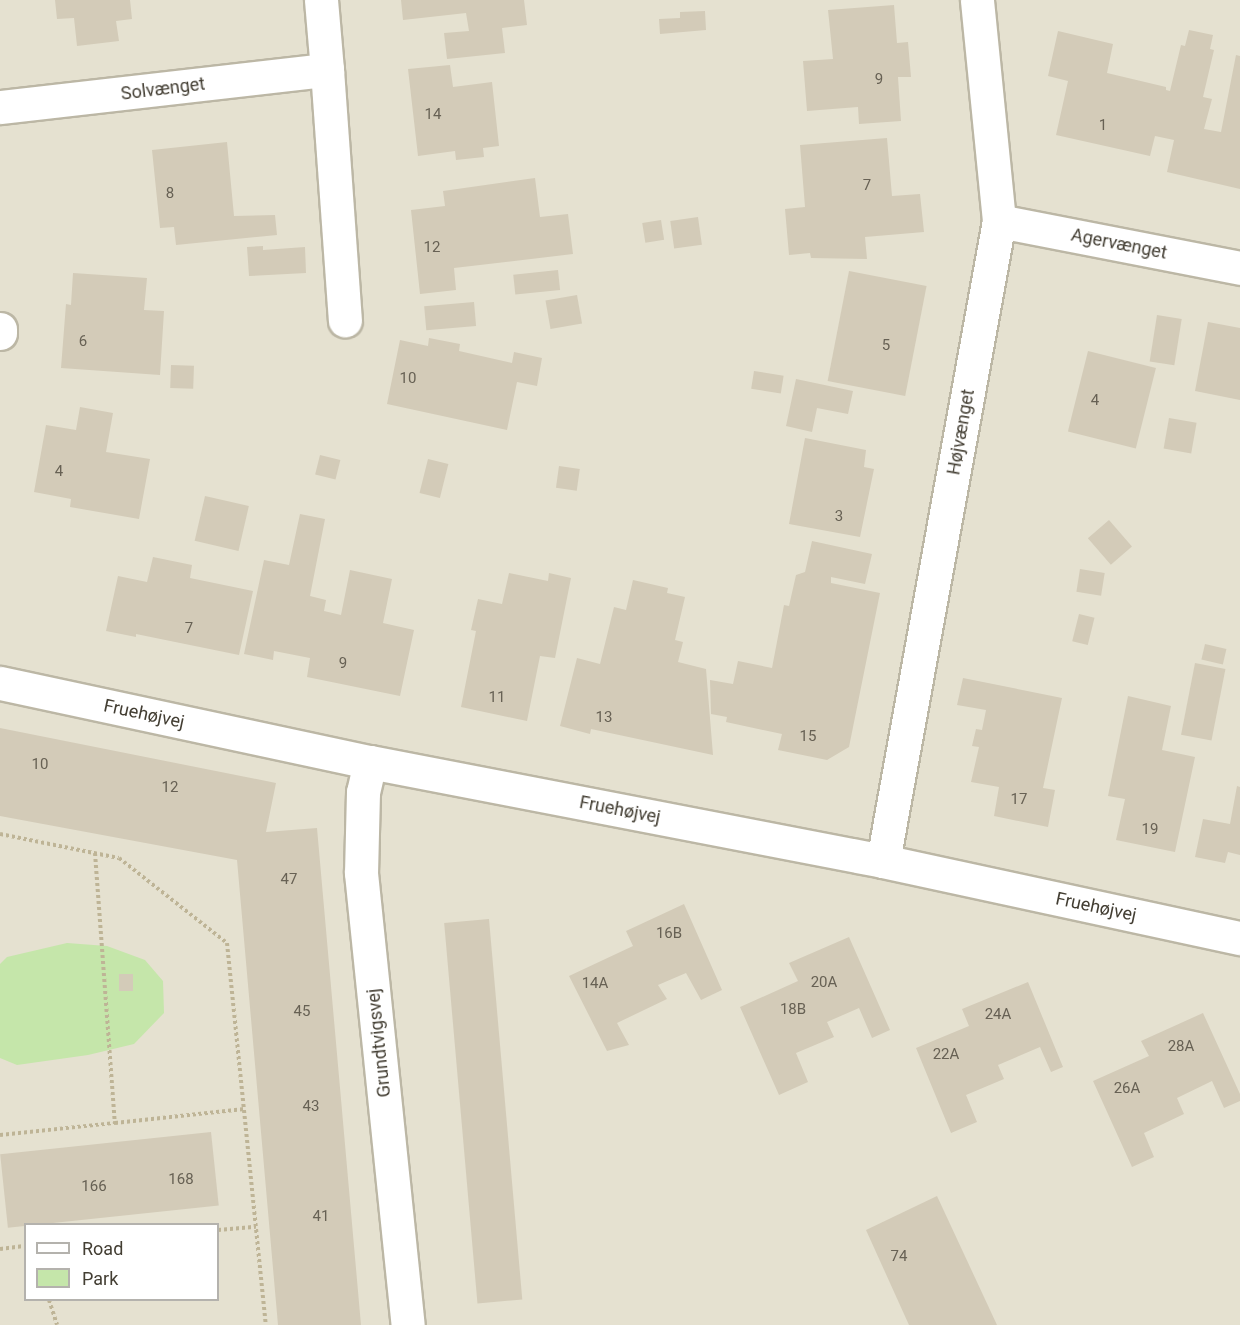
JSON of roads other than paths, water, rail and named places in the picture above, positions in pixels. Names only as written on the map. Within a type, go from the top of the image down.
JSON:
[{"type":"street","points":[[321,0],[345,320]]},
{"type":"street","name":"Højvænget","points":[[883,861],[999,221],[977,0]]},
{"type":"street","name":"Solvænget","points":[[0,107],[327,70]]},
{"type":"street","name":"Agervænget","points":[[999,221],[1240,268]]},
{"type":"street","name":"Fruehøjvej","points":[[0,683],[370,762],[883,861],[1240,938]]},
{"type":"street","name":"Grundtvigsvej","points":[[370,762],[363,792],[361,873],[408,1325]]}]
